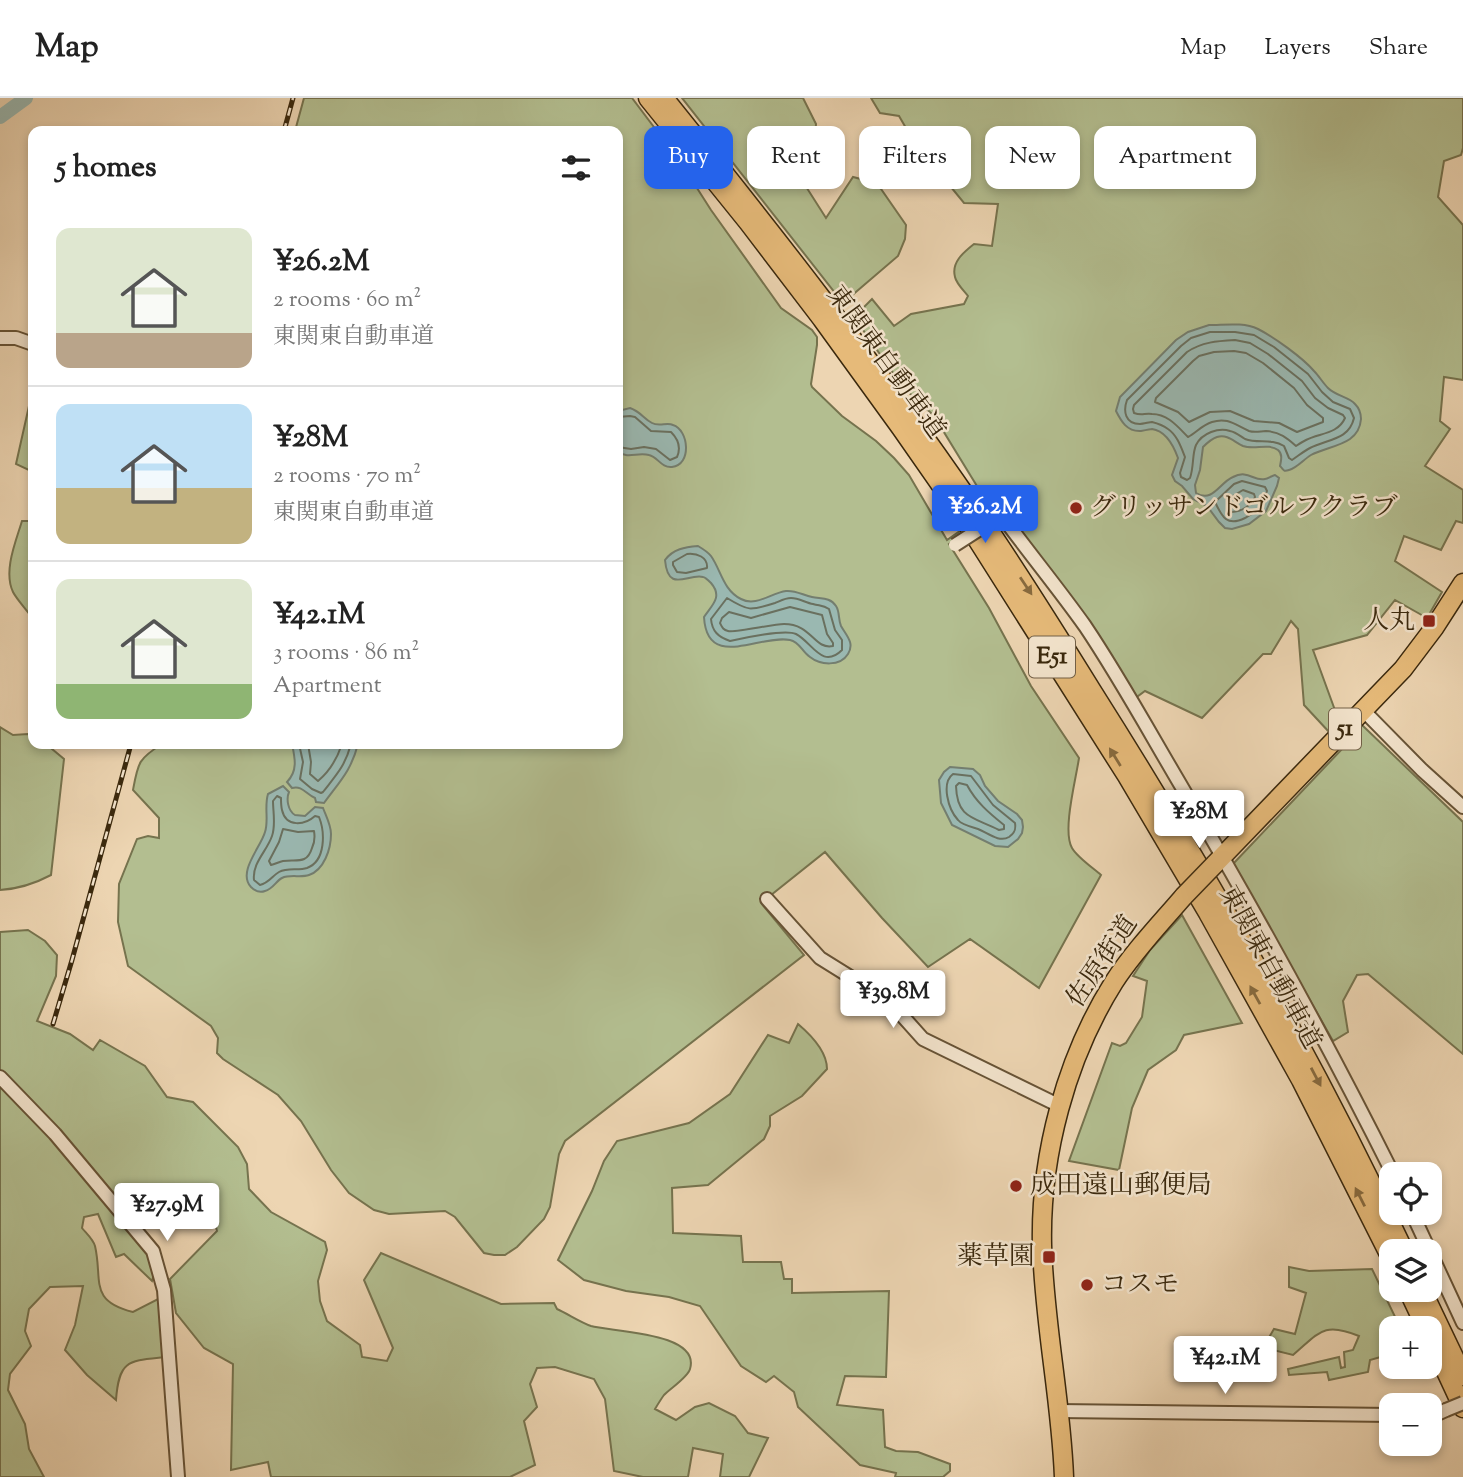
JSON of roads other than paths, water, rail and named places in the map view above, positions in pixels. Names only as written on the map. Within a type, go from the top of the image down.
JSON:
[{"type":"highway","name":"東関東自動車道","points":[[648,98],[822,319],[961,514],[1127,776],[1202,901],[1301,1080],[1381,1239]]},
{"type":"highway","name":"東関東自動車道","points":[[664,98],[840,322],[973,506],[1047,619],[1135,757],[1197,862],[1263,979],[1398,1239]]},
{"type":"highway","name":"佐原街道","points":[[1064,1477],[1044,1271],[1042,1220],[1043,1189],[1060,1106],[1076,1060],[1104,998],[1153,930],[1416,653],[1463,583]]},
{"type":"highway","points":[[1428,1302],[1463,1377]]},
{"type":"highway","points":[[1442,1373],[1454,1409]]},
{"type":"street","points":[[0,338],[16,338],[28,342]]},
{"type":"street","points":[[955,545],[1002,516],[1086,628],[1115,674],[1344,1076],[1387,1162]]},
{"type":"street","points":[[1363,710],[1463,807]]},
{"type":"street","points":[[767,899],[820,958],[889,1001],[923,1039],[1060,1106]]},
{"type":"street","points":[[0,1077],[55,1134],[153,1251],[164,1290],[178,1477]]},
{"type":"street","points":[[1418,1225],[1463,1323]]},
{"type":"street","points":[[1454,1409],[1463,1403]]},
{"type":"street","points":[[1058,1411],[1379,1415]]},
{"type":"water","points":[[1209,325],[1246,325],[1265,333],[1303,360],[1331,391],[1352,402],[1359,409],[1361,417],[1359,428],[1349,440],[1311,455],[1287,471],[1280,466],[1281,453],[1274,448],[1247,447],[1224,437],[1217,437],[1203,447],[1195,485],[1196,493],[1207,496],[1228,480],[1243,474],[1261,479],[1275,475],[1279,478],[1266,511],[1249,524],[1232,529],[1225,528],[1207,506],[1193,499],[1175,481],[1172,475],[1178,458],[1166,436],[1157,430],[1136,431],[1128,428],[1116,411],[1120,397],[1176,340],[1188,332]]},
{"type":"water","points":[[630,408],[655,424],[671,424],[678,428],[685,440],[683,460],[678,465],[668,467],[649,455],[623,454],[623,410]]},
{"type":"water","points":[[698,546],[711,556],[726,585],[741,599],[758,601],[789,591],[834,603],[850,643],[848,654],[835,663],[824,663],[814,660],[790,640],[737,646],[714,643],[707,633],[704,617],[715,601],[714,588],[704,577],[674,579],[667,570],[665,560],[680,549]]},
{"type":"water","points":[[293,749],[356,749],[348,769],[324,803],[316,802],[315,798],[301,789],[292,788],[287,782],[294,769]]},
{"type":"water","points":[[950,767],[973,769],[998,801],[1017,814],[1023,827],[1018,839],[1008,847],[995,846],[952,825],[941,803],[939,780]]},
{"type":"water","points":[[283,786],[289,792],[288,805],[295,815],[305,816],[315,807],[323,808],[331,831],[330,846],[319,869],[306,876],[285,877],[268,890],[258,891],[247,881],[248,867],[265,832],[268,794]]},
{"type":"waterway","points":[[0,117],[26,98]]},
{"type":"railway","points":[[285,126],[293,98]]},
{"type":"railway","points":[[53,1024],[130,749]]},
{"type":"place","name":"グリッサンドゴルフクラブ","points":[[1076,508]]},
{"type":"place","name":"人丸","points":[[1429,621]]},
{"type":"place","name":"成田遠山郵便局","points":[[1016,1186]]},
{"type":"place","name":"薬草園","points":[[1049,1257]]},
{"type":"place","name":"コスモ","points":[[1087,1285]]}]
